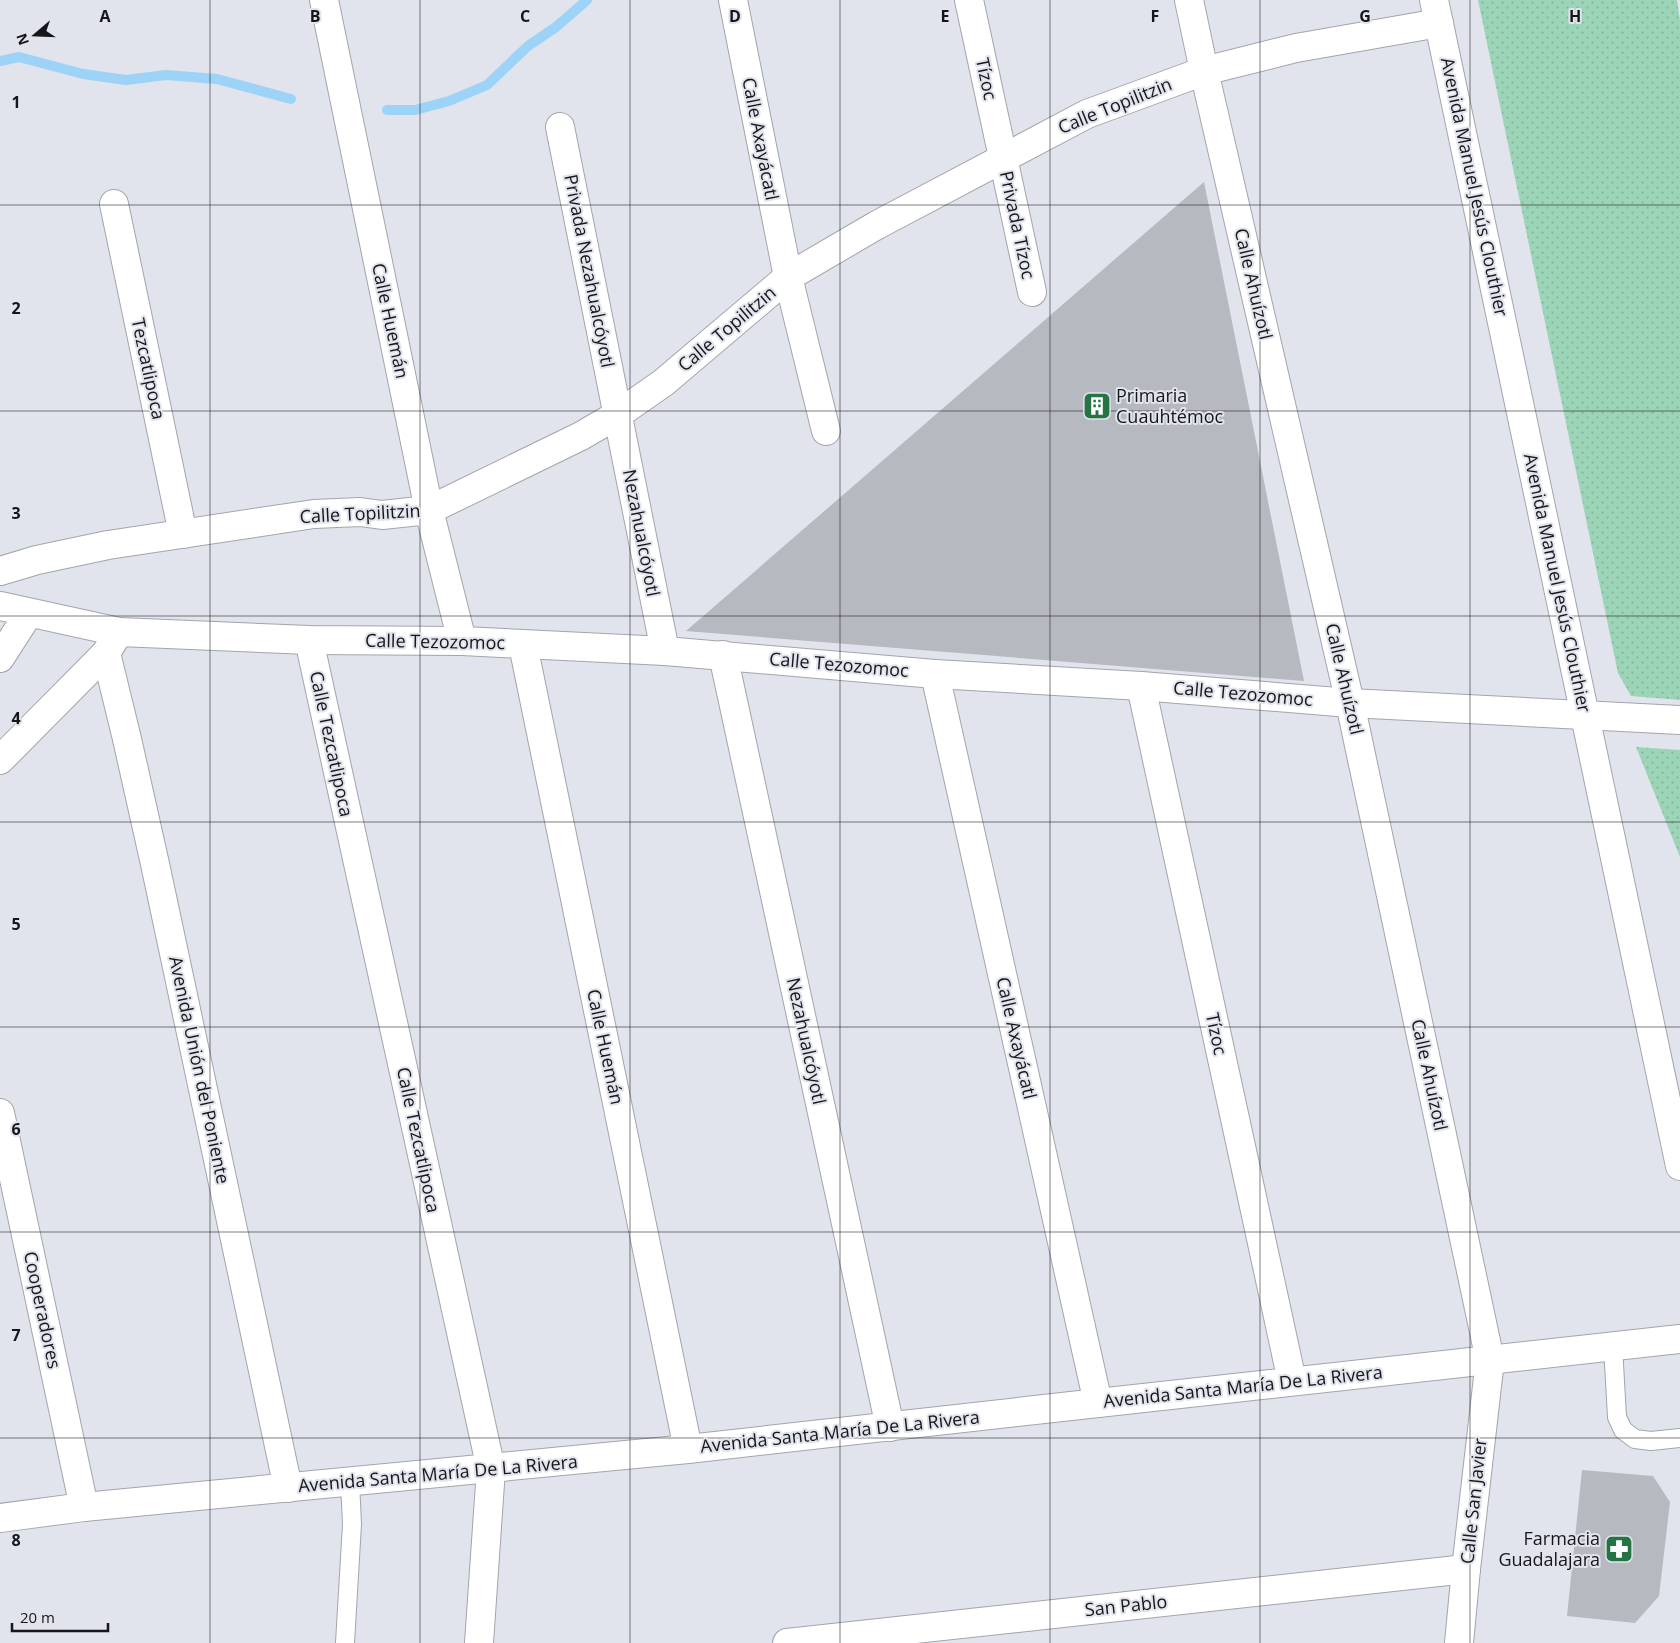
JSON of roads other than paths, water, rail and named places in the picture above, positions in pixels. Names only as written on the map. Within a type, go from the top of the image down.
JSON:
[{"type":"street","name":"Calle Huemán","points":[[324,0],[429,510],[462,641]]},
{"type":"street","name":"Calle Axayácatl","points":[[733,0],[788,277],[826,432]]},
{"type":"street","name":"Tízoc","points":[[969,0],[1003,158]]},
{"type":"street","name":"Calle Ahuízotl","points":[[1189,0],[1350,703],[1490,1360]]},
{"type":"street","name":"Calle Topilitzin","points":[[0,571],[37,560],[108,545],[314,514],[360,512],[382,516],[429,510],[582,436],[617,415],[677,372],[788,277],[878,225],[1087,114],[1204,71],[1437,12]]},
{"type":"street","name":"Avenida Manuel Jesús Clouthier","points":[[1437,12],[1680,1166]]},
{"type":"street","name":"Privada Nezahualcóyotl","points":[[560,127],[617,415]]},
{"type":"street","name":"Privada Tízoc","points":[[1003,158],[1032,292]]},
{"type":"street","name":"Tezcatlipoca","points":[[114,204],[183,534]]},
{"type":"street","name":"Nezahualcóyotl","points":[[617,415],[665,651]]},
{"type":"street","name":"Calle Tezozomoc","points":[[0,606],[29,613],[113,643],[308,640],[462,641],[723,655],[935,674],[1141,686],[1350,703],[1680,720]]},
{"type":"street","points":[[0,658],[29,613]]},
{"type":"street","name":"Calle Tezcatlipoca","points":[[308,640],[490,1469],[480,1643]]},
{"type":"street","points":[[0,760],[113,643]]},
{"type":"street","name":"Avenida Unión del Poniente","points":[[113,643],[128,739],[288,1488]]},
{"type":"street","name":"Calle Huemán","points":[[523,645],[688,1449]]},
{"type":"street","name":"Nezahualcóyotl","points":[[723,655],[890,1427]]},
{"type":"street","name":"Calle Axayácatl","points":[[935,674],[1098,1403]]},
{"type":"street","name":"Tízoc","points":[[1141,686],[1292,1382]]},
{"type":"street","name":"Cooperadores","points":[[0,1113],[84,1507]]},
{"type":"street","name":"Avenida Santa María De La Rivera","points":[[0,1518],[84,1507],[688,1449],[1680,1340]]},
{"type":"street","name":"Calle San Javier","points":[[1460,1643],[1466,1569],[1490,1360]]},
{"type":"street","name":"San Pablo","points":[[787,1643],[1466,1569]]},
{"type":"lane","points":[[1613,1346],[1617,1417],[1623,1430],[1635,1439],[1652,1442],[1680,1438]]},
{"type":"lane","points":[[345,1643],[352,1524],[350,1482]]},
{"type":"waterway","points":[[387,110],[415,110],[449,101],[487,85],[528,46],[556,27],[587,0]]},
{"type":"waterway","points":[[0,61],[19,57],[83,74],[126,80],[166,75],[217,79],[291,99]]},
{"type":"place","name":"Primaria Cuauhtémoc","points":[[1097,406]]},
{"type":"place","name":"Farmacia Guadalajara","points":[[1619,1549]]}]
